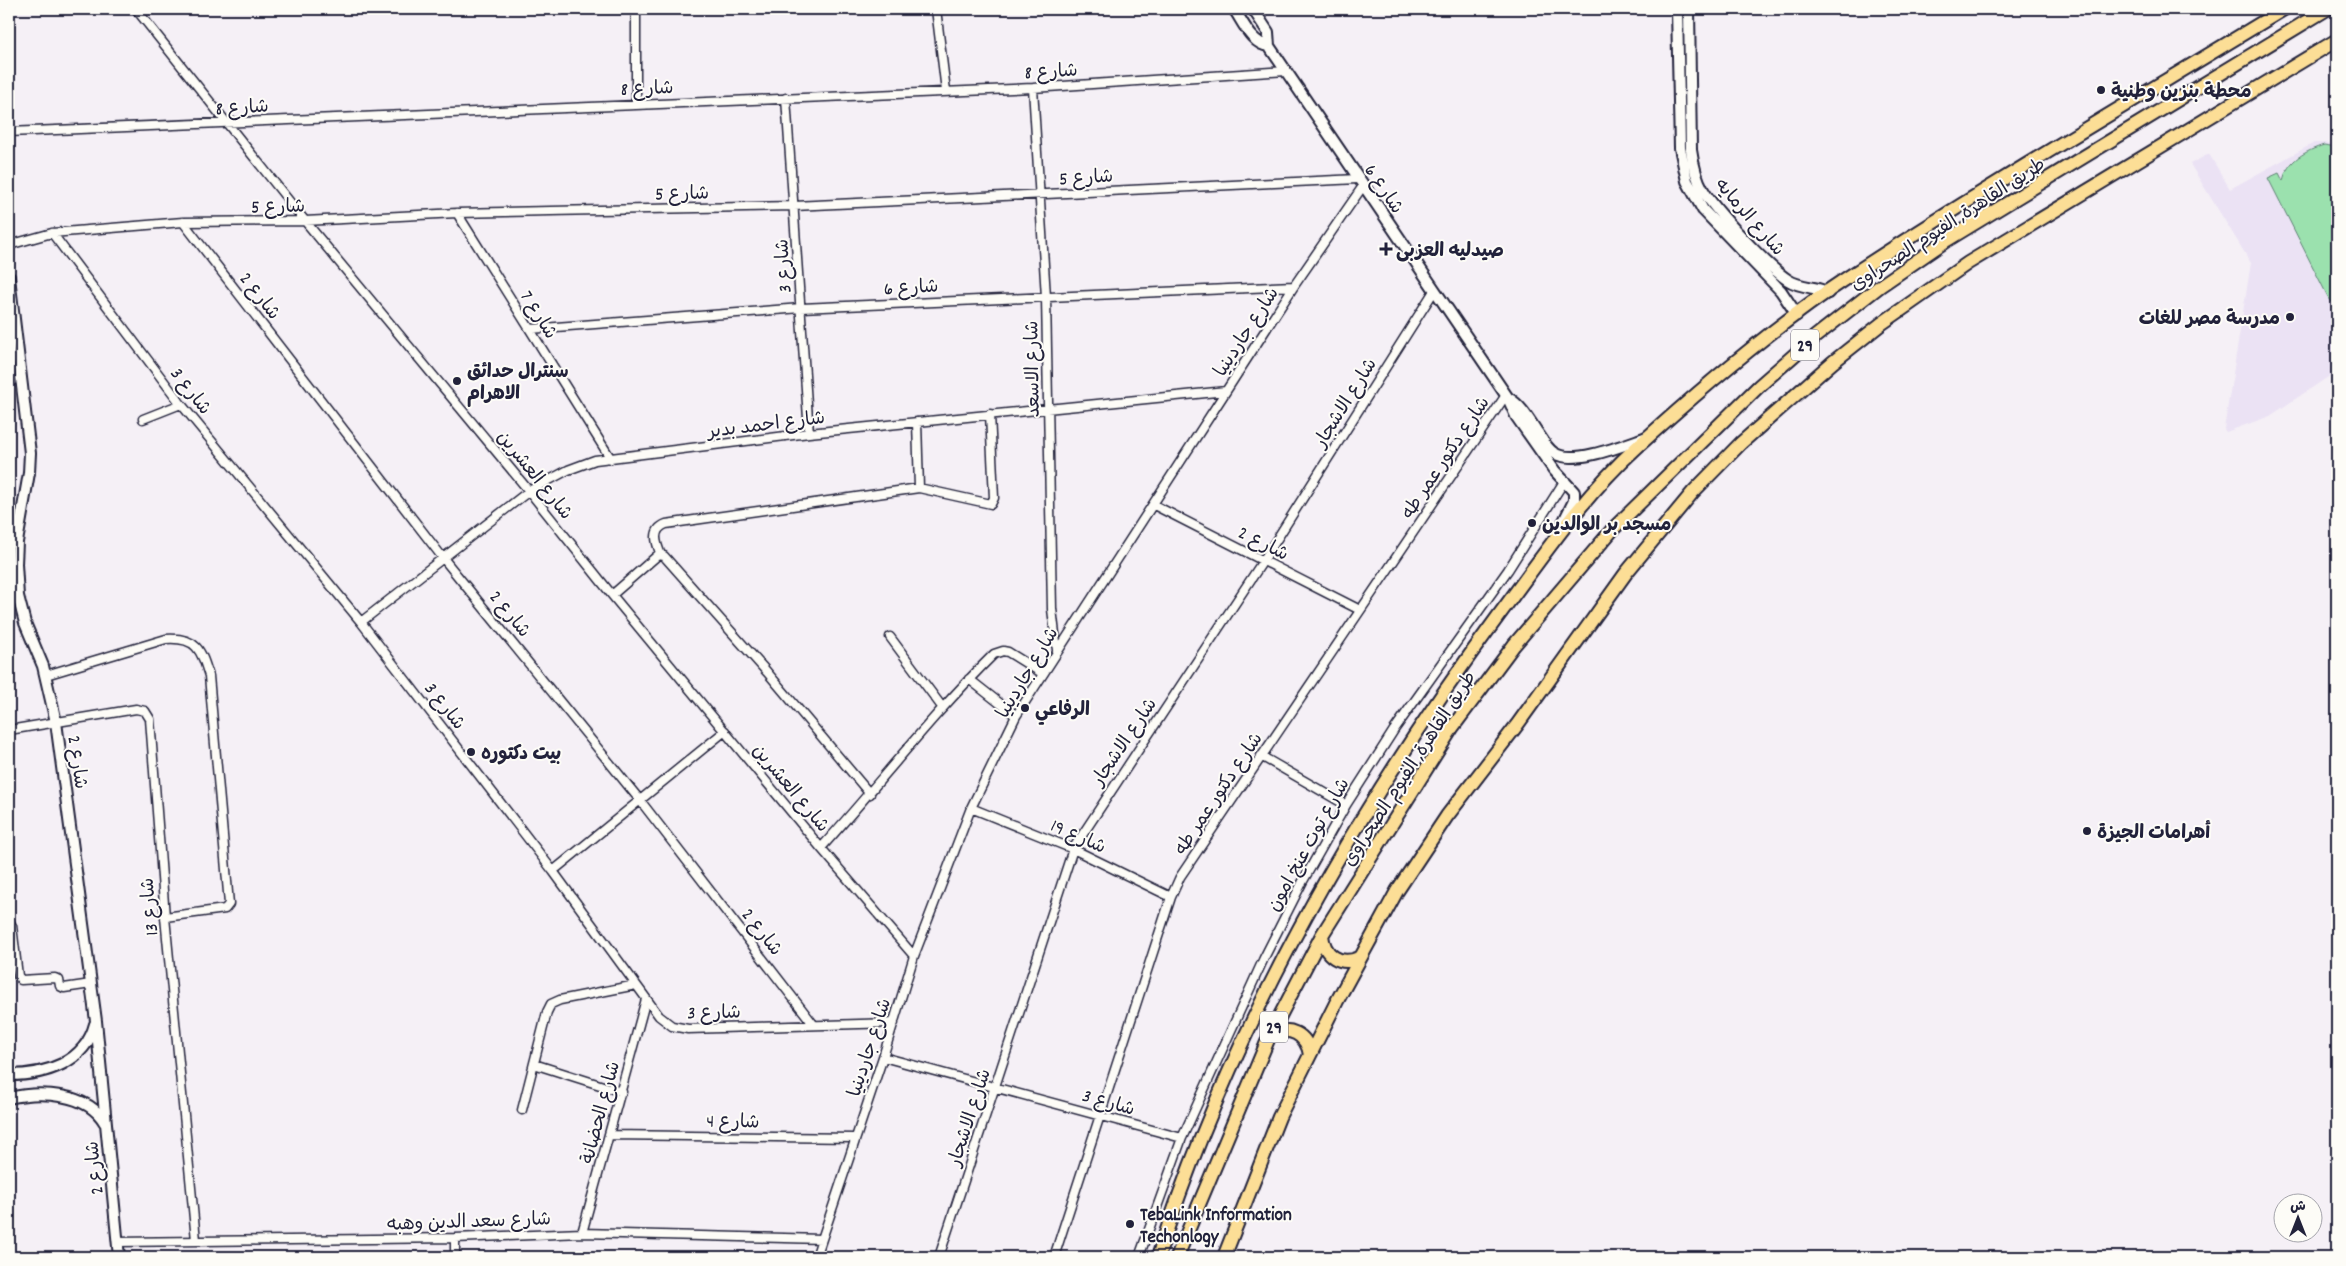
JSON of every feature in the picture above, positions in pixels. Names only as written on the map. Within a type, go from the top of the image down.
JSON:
[{"type":"main road","points":[[1158,1257],[1188,1169],[1235,1060],[1319,892],[1425,718],[1558,535],[1612,472],[1651,435],[1747,353],[1828,293],[1927,228],[2284,9]]},
{"type":"main road","name":"طريق القاهرة, الفيوم الصحراوى","points":[[1177,1257],[1270,1035],[1322,935],[1452,728],[1514,645],[1613,529],[1759,386],[1841,316],[1914,263],[2326,9]]},
{"type":"main road","name":"29","points":[[1224,1257],[1260,1161],[1310,1055],[1359,958],[1408,874],[1442,822],[1517,725],[1632,566],[1670,518],[1716,466],[1833,362],[1926,291],[1985,252],[2337,40]]},
{"type":"main road","points":[[1322,935],[1325,948],[1334,958],[1346,962],[1359,958]]},
{"type":"main road","points":[[1270,1035],[1285,1030],[1293,1031],[1305,1040],[1310,1055]]},
{"type":"street","name":"شارع العشرين","points":[[136,9],[305,221],[530,491],[612,595],[821,848],[914,956]]},
{"type":"street","points":[[636,9],[636,104]]},
{"type":"street","points":[[936,9],[946,91]]},
{"type":"street","name":"شارع 6","points":[[1234,9],[1256,40],[1269,46]]},
{"type":"street","name":"شارع 6","points":[[1253,9],[1268,32],[1269,46],[1507,396],[1516,416],[1550,464],[1572,488],[1574,497],[1558,535]]},
{"type":"street","name":"شارع الرمايه","points":[[1677,9],[1680,148],[1687,181],[1703,210],[1777,286],[1797,315]]},
{"type":"street","name":"شارع الرمايه","points":[[1689,9],[1691,150],[1694,170],[1702,189],[1714,206],[1781,275],[1802,287],[1828,293]]},
{"type":"street","name":"شارع 8","points":[[9,132],[1033,88],[1286,71]]},
{"type":"street","name":"شارع الاسعد","points":[[1033,88],[1046,297],[1052,609],[1057,650]]},
{"type":"street","name":"شارع 3","points":[[786,98],[809,433]]},
{"type":"street","name":"شارع 5","points":[[9,245],[52,233],[183,222],[305,221],[457,213],[794,206],[1361,183]]},
{"type":"street","name":"شارع جاردينيا","points":[[816,1257],[854,1138],[883,1057],[914,956],[972,808],[1016,716],[1042,673],[1154,505],[1361,183]]},
{"type":"street","name":"شارع 7","points":[[457,213],[611,458]]},
{"type":"street","name":"شارع 2","points":[[183,222],[443,558],[639,799],[814,1025]]},
{"type":"street","name":"شارع 3","points":[[52,233],[182,404],[361,622],[553,871],[646,999],[665,1022],[680,1028],[894,1023]]},
{"type":"street","name":"شارع 2","points":[[9,277],[30,453],[29,473],[12,566],[20,610],[46,675],[56,722],[96,1021],[119,1257]]},
{"type":"street","name":"شارع 6","points":[[530,329],[801,308],[1294,286]]},
{"type":"street","name":"شارع الاشجار","points":[[940,1257],[1073,849],[1262,561],[1434,291]]},
{"type":"street","name":"شارع احمد بدير","points":[[361,622],[530,491],[581,464],[595,460],[809,433],[1226,391]]},
{"type":"street","name":"شارع 6","points":[[1507,396],[1516,404],[1548,448],[1559,456],[1600,452],[1651,435]]},
{"type":"street","name":"شارع دكتور عمر طه","points":[[1054,1257],[1170,897],[1193,857],[1507,396]]},
{"type":"street","points":[[143,419],[182,404]]},
{"type":"street","points":[[870,794],[767,672],[661,555],[656,543],[656,534],[658,529],[666,524],[919,488],[986,504],[993,503],[990,414]]},
{"type":"street","points":[[917,422],[919,488]]},
{"type":"street","name":"شارع توت عنخ امون","points":[[1139,1257],[1182,1138],[1279,927],[1346,805],[1419,692],[1508,570],[1565,480]]},
{"type":"street","name":"شارع 2","points":[[1154,505],[1360,610]]},
{"type":"street","points":[[612,595],[655,557],[661,555]]},
{"type":"street","points":[[890,637],[942,707]]},
{"type":"street","points":[[46,675],[166,639],[181,638],[192,642],[203,656],[208,676],[229,904],[225,909],[165,917]]},
{"type":"street","points":[[821,848],[870,794],[942,707],[994,654],[1003,651],[1008,652],[1042,673]]},
{"type":"street","points":[[969,679],[1016,716]]},
{"type":"street","name":"شارع 13","points":[[9,730],[136,709],[145,711],[150,719],[165,917],[196,1240]]},
{"type":"street","points":[[553,871],[639,799],[725,731]]},
{"type":"street","points":[[1261,756],[1346,805]]},
{"type":"street","name":"شارع 19","points":[[972,808],[1073,849],[1170,897]]},
{"type":"street","points":[[9,921],[12,926],[18,976],[21,980],[56,978],[60,986],[64,988],[91,984]]},
{"type":"street","points":[[522,1110],[547,1012],[552,1004],[560,1000],[636,985]]},
{"type":"street","name":"شارع الحضانة","points":[[582,1233],[646,999]]},
{"type":"street","points":[[9,1075],[46,1071],[66,1062],[89,1040],[96,1021]]},
{"type":"street","name":"شارع 3","points":[[883,1057],[1182,1138]]},
{"type":"street","points":[[534,1064],[622,1092]]},
{"type":"street","points":[[9,1098],[38,1094],[66,1098],[92,1109],[101,1116],[106,1124]]},
{"type":"street","name":"شارع 4","points":[[610,1135],[854,1138]]},
{"type":"street","name":"شارع سعد الدين وهبه","points":[[117,1242],[455,1238],[582,1233],[822,1239]]},
{"type":"street","points":[[455,1238],[455,1257]]},
{"type":"shaded area","name":"مدرسة مصر للغات","points":[[2337,139],[2337,371],[2270,416],[2226,432],[2224,429],[2251,263],[2190,164],[2209,154],[2230,189],[2314,143],[2331,143]]},
{"type":"green space","points":[[2324,145],[2337,147],[2337,308],[2328,297],[2268,178],[2279,173],[2283,181],[2289,167],[2298,157]]},
{"type":"place","name":"محطة بنزين وطنية","points":[[2101,90]]},
{"type":"place","name":"صيدليه العزبى","points":[[1386,249]]},
{"type":"place","name":"مدرسة مصر للغات","points":[[2290,317]]},
{"type":"place","name":"سنترال حدائق الاهرام","points":[[457,381]]},
{"type":"place","name":"مسجد بر الوالدين","points":[[1532,523]]},
{"type":"place","name":"الرفاعي","points":[[1025,708]]},
{"type":"place","name":"بيت دكتوره","points":[[471,752]]},
{"type":"place","name":"أهرامات الجيزة","points":[[2087,831]]},
{"type":"place","name":"TebaLink Information Techonlogy","points":[[1130,1224]]}]
